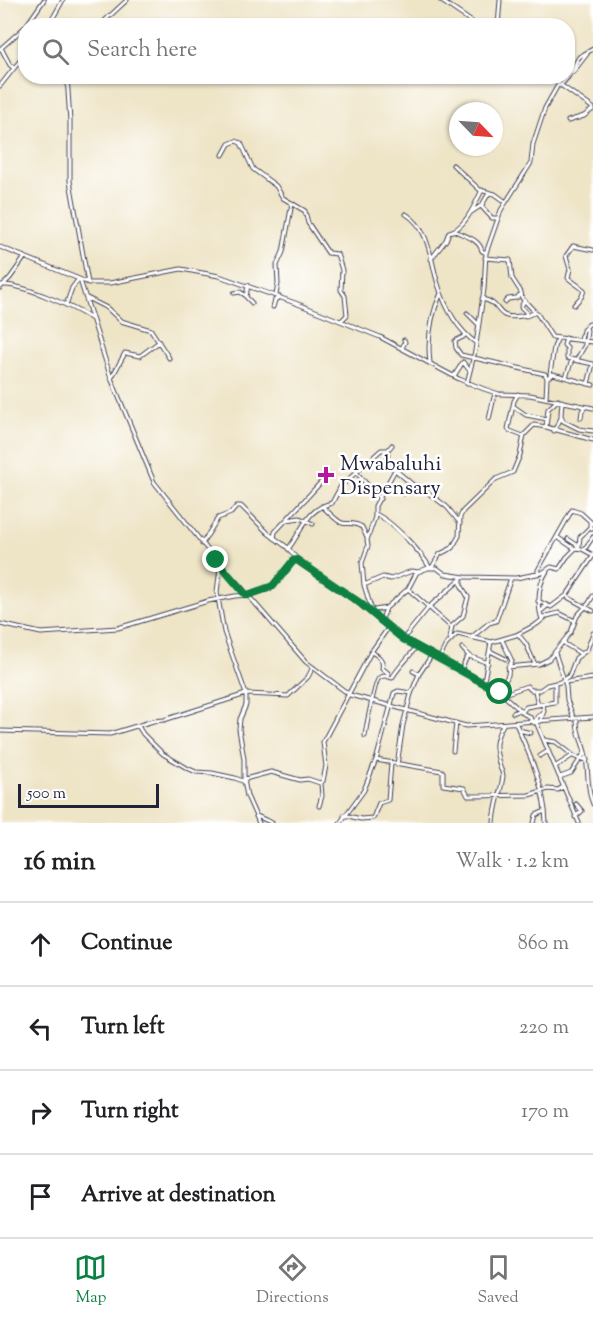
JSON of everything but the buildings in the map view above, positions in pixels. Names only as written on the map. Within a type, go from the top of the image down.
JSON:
[{"type":"street","points":[[32,18],[44,0]]},
{"type":"street","points":[[52,18],[63,0]]},
{"type":"street","points":[[108,18],[127,0]]},
{"type":"street","points":[[440,0],[466,18]]},
{"type":"street","points":[[499,18],[500,0]]},
{"type":"street","points":[[14,68],[0,48],[18,33]]},
{"type":"street","points":[[575,65],[579,57],[593,49]]},
{"type":"street","points":[[0,86],[18,63]]},
{"type":"street","points":[[68,84],[70,181],[89,283]]},
{"type":"street","points":[[467,383],[476,344],[485,255],[497,218],[531,163],[533,144],[545,108],[559,85],[593,109],[587,114],[568,121]]},
{"type":"street","points":[[223,154],[228,144],[240,142],[253,169],[277,187],[283,198],[306,211],[308,223],[317,234],[323,247],[328,253],[335,252],[338,255],[342,270],[341,290],[345,296],[347,313],[340,321]]},
{"type":"street","points":[[453,165],[482,190],[506,202]]},
{"type":"street","points":[[455,231],[482,190]]},
{"type":"street","points":[[469,213],[481,206],[489,193]]},
{"type":"street","points":[[273,307],[278,296],[277,265],[283,252],[292,203]]},
{"type":"street","points":[[481,206],[492,218],[497,218]]},
{"type":"street","points":[[406,214],[427,236],[441,293],[450,314],[476,344]]},
{"type":"street","points":[[431,259],[449,232],[455,231],[472,239],[485,255],[510,260],[512,278],[524,301],[536,312],[552,337],[593,342]]},
{"type":"street","points":[[574,305],[584,290],[568,278],[570,269],[566,255],[573,246],[593,250]]},
{"type":"street","points":[[0,247],[89,283],[110,283],[181,269],[219,276],[278,296],[340,321],[402,348],[467,383],[495,393],[560,400],[593,408]]},
{"type":"street","points":[[1,286],[25,257]]},
{"type":"street","points":[[79,280],[87,298],[111,378],[154,482],[220,566],[313,667],[350,695],[469,726],[593,717]]},
{"type":"street","points":[[66,305],[72,288],[79,280]]},
{"type":"street","points":[[1,286],[12,285],[66,305],[93,320]]},
{"type":"street","points":[[246,296],[248,285]]},
{"type":"street","points":[[234,293],[242,292],[252,303]]},
{"type":"street","points":[[430,363],[429,337],[435,305],[441,293]]},
{"type":"street","points":[[505,302],[521,294]]},
{"type":"street","points":[[87,298],[107,308],[121,321],[151,330],[169,358]]},
{"type":"street","points":[[482,298],[490,300],[502,314],[511,318],[536,312]]},
{"type":"street","points":[[524,301],[521,307],[526,315]]},
{"type":"street","points":[[466,313],[478,324]]},
{"type":"street","points":[[578,361],[577,357],[583,351],[586,327],[593,324]]},
{"type":"street","points":[[466,334],[456,339],[455,344],[461,355],[547,376],[555,374],[593,385]]},
{"type":"street","points":[[546,398],[547,376],[551,371],[554,347],[558,338]]},
{"type":"street","points":[[566,338],[564,345],[567,348],[567,357],[593,364],[588,384]]},
{"type":"street","points":[[402,348],[404,340]]},
{"type":"street","points":[[111,378],[125,353],[141,356],[159,342]]},
{"type":"street","points":[[566,377],[572,360]]},
{"type":"street","points":[[454,376],[463,362],[470,371]]},
{"type":"street","points":[[489,420],[495,393]]},
{"type":"street","points":[[518,394],[513,406],[509,430],[523,436]]},
{"type":"street","points":[[555,431],[561,418],[560,400]]},
{"type":"street","points":[[546,427],[548,410],[560,400]]},
{"type":"street","points":[[513,406],[526,415],[547,419]]},
{"type":"street","points":[[580,418],[582,410],[587,406]]},
{"type":"street","points":[[561,418],[579,429],[593,431]]},
{"type":"street","points":[[431,568],[440,554],[452,547],[460,534],[463,511],[500,476],[513,472],[520,454],[523,436],[534,425],[593,440]]},
{"type":"street","points":[[392,445],[387,462],[413,485],[419,486],[447,507],[460,523]]},
{"type":"street","points":[[288,549],[310,514],[333,501],[340,487],[356,472],[381,450],[389,449]]},
{"type":"street","points":[[372,613],[364,585],[362,564],[368,546],[375,507],[395,470]]},
{"type":"street","points":[[356,472],[380,499]]},
{"type":"street","points":[[274,538],[275,532],[285,520],[324,479]]},
{"type":"street","points":[[389,483],[403,494],[413,485]]},
{"type":"street","points":[[202,544],[218,518],[231,513],[239,505],[297,560],[360,603],[403,639],[502,693],[520,711],[536,722],[579,823]]},
{"type":"street","points":[[322,506],[340,523],[351,522],[362,527],[368,539]]},
{"type":"street","points":[[538,573],[573,509],[591,525],[580,537],[580,548]]},
{"type":"street","points":[[375,514],[400,532],[431,568]]},
{"type":"street","points":[[285,520],[299,518],[313,524]]},
{"type":"street","points":[[557,537],[580,548]]},
{"type":"street","points":[[364,585],[383,577],[391,579],[412,571],[431,568],[437,568],[445,574],[461,578],[516,578],[552,567],[559,569],[593,537]]},
{"type":"street","points":[[540,612],[567,595],[593,556],[568,539]]},
{"type":"street","points":[[0,624],[40,633],[118,628],[218,599],[271,588],[293,561],[297,560]]},
{"type":"street","points":[[542,563],[548,569]]},
{"type":"street","points":[[220,566],[218,599],[231,654],[246,694],[246,705],[240,719],[239,729],[244,759],[244,781],[247,796],[260,823]]},
{"type":"street","points":[[543,618],[538,601],[541,583],[548,569]]},
{"type":"street","points":[[372,613],[386,608],[408,589],[417,572]]},
{"type":"street","points":[[403,639],[429,608],[461,578]]},
{"type":"street","points":[[450,641],[453,624],[463,616],[468,597],[461,585],[461,578]]},
{"type":"street","points":[[471,637],[489,623],[496,621],[511,578]]},
{"type":"street","points":[[408,589],[452,628]]},
{"type":"street","points":[[567,595],[593,611]]},
{"type":"street","points":[[508,667],[545,662],[564,641],[580,612],[587,607],[593,596]]},
{"type":"street","points":[[538,601],[550,606]]},
{"type":"street","points":[[543,618],[550,606]]},
{"type":"street","points":[[381,622],[386,608]]},
{"type":"street","points":[[439,659],[450,641],[458,634],[491,642],[518,634],[543,618],[559,614],[575,621]]},
{"type":"street","points":[[319,806],[322,797],[321,783],[326,770],[323,742],[371,652],[388,628]]},
{"type":"street","points":[[564,681],[571,674],[573,664],[587,649],[593,633]]},
{"type":"street","points":[[518,634],[535,664]]},
{"type":"street","points":[[502,640],[508,657],[512,661],[508,667],[502,693]]},
{"type":"street","points":[[564,641],[565,645],[581,654]]},
{"type":"street","points":[[483,681],[491,642]]},
{"type":"street","points":[[366,736],[368,712],[373,702],[376,682],[380,677],[393,678],[416,647]]},
{"type":"street","points":[[462,648],[469,656],[488,663]]},
{"type":"street","points":[[490,651],[508,657]]},
{"type":"street","points":[[371,652],[380,657],[383,663],[382,668],[388,677]]},
{"type":"street","points":[[555,652],[567,700],[576,719],[585,752],[593,804]]},
{"type":"street","points":[[398,765],[411,693],[419,674],[432,655]]},
{"type":"street","points":[[460,670],[469,656]]},
{"type":"street","points":[[0,731],[104,734],[164,720],[246,694],[288,696],[308,677],[313,667]]},
{"type":"street","points":[[413,671],[419,674]]},
{"type":"street","points":[[502,693],[526,686],[530,690],[535,690],[564,681],[593,678]]},
{"type":"street","points":[[513,713],[525,707],[556,702],[555,683]]},
{"type":"street","points":[[535,690],[538,705]]},
{"type":"street","points":[[340,823],[364,790],[376,760],[396,691],[411,693]]},
{"type":"street","points":[[536,722],[543,714],[543,704]]},
{"type":"street","points":[[453,751],[456,723]]},
{"type":"street","points":[[516,724],[535,767],[546,823]]},
{"type":"street","points":[[494,823],[497,795],[501,789],[503,774],[495,744],[503,725]]},
{"type":"street","points":[[138,726],[164,754],[196,772],[244,781],[271,772],[321,783]]},
{"type":"street","points":[[519,730],[531,733]]},
{"type":"street","points":[[543,739],[556,742],[572,756],[587,760]]},
{"type":"street","points":[[540,756],[548,751]]},
{"type":"street","points":[[560,777],[571,773],[585,752]]},
{"type":"street","points":[[555,766],[572,756]]},
{"type":"street","points":[[376,760],[442,771],[444,773],[443,785],[464,788],[468,796],[526,796],[564,787]]},
{"type":"street","points":[[344,815],[361,819],[373,818],[379,804],[388,800],[392,764]]},
{"type":"street","points":[[575,817],[582,811],[576,804]]},
{"type":"street","points":[[534,823],[536,815],[545,811]]},
{"type":"street","points":[[257,816],[272,823]]},
{"type":"place","name":"Mwabaluhi Dispensary","points":[[326,475]]},
{"type":"route","points":[[216,560],[226,574],[248,595],[271,588],[293,561],[297,560],[360,603],[403,639],[500,692]]}]
